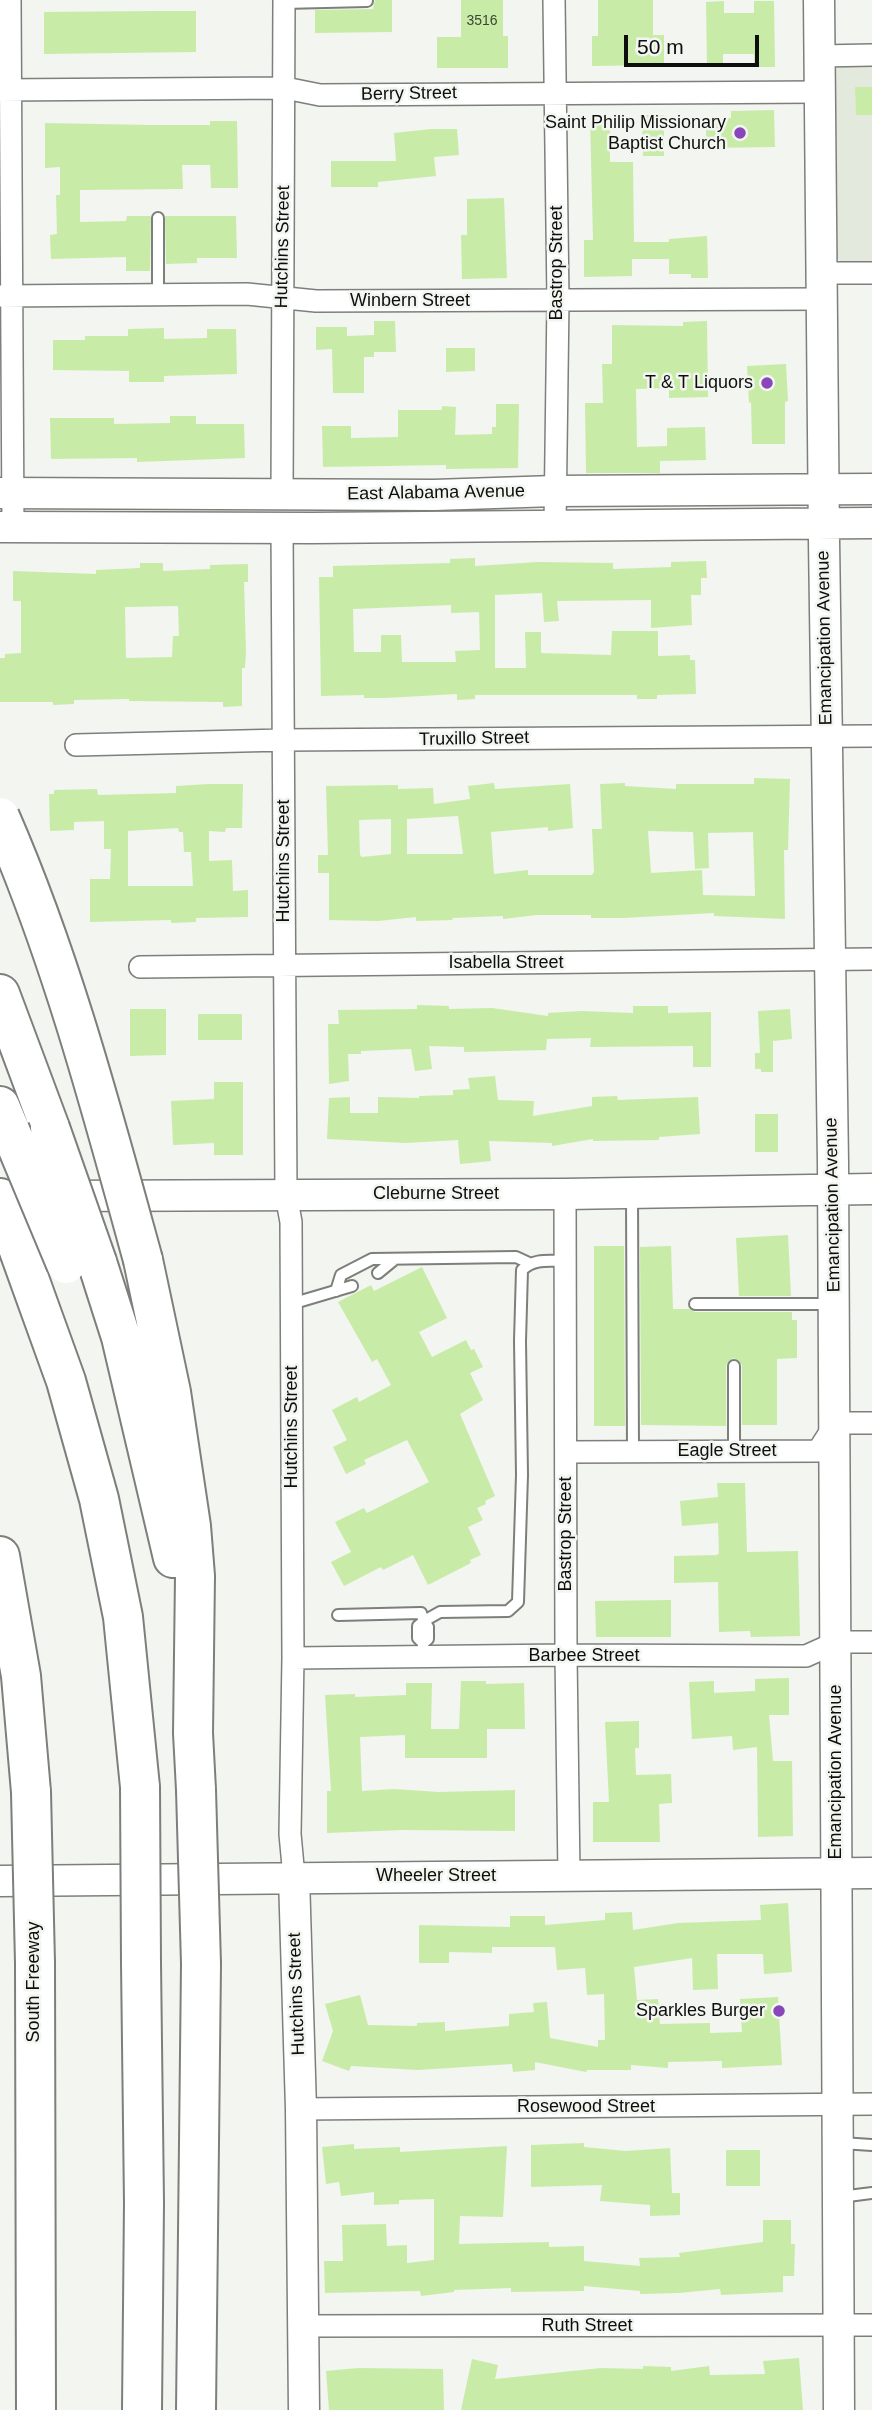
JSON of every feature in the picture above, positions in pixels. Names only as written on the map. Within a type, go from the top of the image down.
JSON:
[{"type":"highway","points":[[0,817],[55,963],[90,1067],[143,1260],[171,1392],[191,1526],[196,1624],[193,1733]]},
{"type":"highway","points":[[0,993],[50,1128],[81,1263]]},
{"type":"highway","points":[[5,1118],[81,1263],[129,1377],[172,1550],[183,1626],[196,1790],[201,1964],[197,2410]]},
{"type":"highway","points":[[0,1197],[66,1381],[99,1499],[123,1617],[140,1787],[144,2203],[142,2410]]},
{"type":"highway","name":"South Freeway","points":[[0,1556],[21,1676],[31,1792],[35,1963],[36,2410]]},
{"type":"main road","name":"Emancipation Avenue","points":[[819,0],[823,489],[834,1189],[839,2410]]},
{"type":"main road","name":"East Alabama Avenue","points":[[6,493],[434,495],[555,491],[872,489]]},
{"type":"main road","name":"East Alabama Avenue","points":[[6,527],[282,528],[872,523]]},
{"type":"main road","name":"Cleburne Street","points":[[0,1197],[565,1194],[872,1189]]},
{"type":"main road","name":"Wheeler Street","points":[[0,1881],[872,1872]]},
{"type":"main road","name":"Hutchins Street","points":[[294,1877],[301,2109],[304,2410]]},
{"type":"street","points":[[6,527],[5,90],[10,0]]},
{"type":"street","name":"Bastrop Street","points":[[554,0],[558,300],[555,525]]},
{"type":"street","name":"Hutchins Street","points":[[282,495],[284,1]]},
{"type":"street","points":[[820,56],[872,55]]},
{"type":"street","name":"Berry Street","points":[[5,90],[285,88],[320,95],[819,92]]},
{"type":"street","name":"Winbern Street","points":[[6,296],[282,296],[316,301],[558,300],[821,286],[872,273]]},
{"type":"street","name":"Hutchins Street","points":[[282,528],[286,1195],[291,1212],[293,1658],[290,1834],[294,1877]]},
{"type":"street","name":"Truxillo Street","points":[[76,745],[283,740],[872,736]]},
{"type":"street","name":"Isabella Street","points":[[140,967],[872,959]]},
{"type":"street","name":"Bastrop Street","points":[[565,1194],[569,1875]]},
{"type":"street","points":[[835,1423],[872,1423]]},
{"type":"street","name":"Eagle Street","points":[[566,1452],[818,1451],[835,1423]]},
{"type":"street","name":"Barbee Street","points":[[293,1658],[423,1650],[566,1655],[806,1656],[837,1642],[872,1642]]},
{"type":"street","name":"Rosewood Street","points":[[301,2109],[872,2104]]},
{"type":"street","name":"Ruth Street","points":[[303,2326],[872,2325]]},
{"type":"lane","points":[[284,1],[367,1]]},
{"type":"lane","points":[[158,218],[158,295]]},
{"type":"lane","points":[[632,1192],[633,1452]]},
{"type":"lane","points":[[336,1291],[341,1275],[372,1259],[516,1257],[529,1263]]},
{"type":"lane","points":[[378,1273],[396,1259]]},
{"type":"lane","points":[[424,1621],[440,1612],[508,1611],[518,1602],[522,1475],[522,1270],[529,1263],[565,1261]]},
{"type":"lane","points":[[291,1304],[352,1286]]},
{"type":"lane","points":[[695,1304],[834,1304]]},
{"type":"lane","points":[[734,1367],[734,1451]]},
{"type":"lane","points":[[338,1615],[421,1613],[428,1627],[428,1639],[423,1650]]},
{"type":"lane","points":[[838,2143],[872,2145]]},
{"type":"lane","points":[[838,2197],[872,2193]]},
{"type":"shaded area","points":[[872,63],[872,264],[843,264],[835,255],[832,74],[840,65]]},
{"type":"building","points":[[375,0],[392,0],[392,32],[315,33],[315,10],[373,9]]},
{"type":"building","points":[[461,0],[503,0],[503,36],[508,36],[508,68],[437,68],[437,37],[461,37]]},
{"type":"building","points":[[598,0],[653,0],[653,35],[664,35],[664,65],[592,66],[592,36],[598,36]]},
{"type":"building","points":[[724,1],[724,13],[754,13],[754,1],[774,1],[775,67],[754,67],[754,54],[723,54],[723,66],[707,66],[706,2]]},
{"type":"building","points":[[196,11],[196,52],[44,54],[44,12]]},
{"type":"building","points":[[855,87],[872,87],[872,115],[856,115]]},
{"type":"building","name":"Saint Philip Missionary Baptist Church","points":[[774,110],[775,147],[706,148],[706,118],[731,118],[731,111]]},
{"type":"building","points":[[642,115],[664,115],[664,156],[643,156]]},
{"type":"building","points":[[590,118],[610,118],[610,162],[633,162],[634,242],[669,242],[669,239],[707,236],[708,278],[691,278],[691,274],[669,274],[669,259],[632,259],[632,276],[584,277],[584,240],[593,240]]},
{"type":"building","points":[[210,121],[237,121],[238,188],[211,188],[210,165],[182,165],[183,189],[80,190],[80,222],[126,221],[127,216],[151,216],[150,271],[126,271],[126,257],[51,259],[50,235],[57,234],[56,195],[60,195],[60,167],[45,168],[45,123],[210,125]]},
{"type":"building","points":[[457,129],[459,155],[434,157],[436,176],[378,182],[378,187],[331,187],[331,161],[396,161],[394,133]]},
{"type":"building","points":[[504,198],[507,278],[462,279],[461,235],[467,235],[467,199]]},
{"type":"building","points":[[165,216],[236,216],[237,258],[197,258],[197,263],[166,264]]},
{"type":"building","points":[[374,321],[395,321],[396,352],[374,352],[374,357],[364,357],[364,393],[333,393],[332,349],[316,350],[316,327],[347,327],[347,336],[374,335]]},
{"type":"building","points":[[707,321],[708,397],[669,398],[669,388],[636,389],[637,447],[667,446],[667,428],[705,427],[706,460],[660,461],[660,473],[586,473],[585,403],[603,403],[602,364],[612,364],[612,325],[683,326],[683,322]]},
{"type":"building","points":[[164,328],[164,339],[207,338],[207,329],[236,329],[237,374],[164,376],[164,382],[129,382],[129,371],[53,370],[53,340],[85,340],[85,336],[128,336],[128,329]]},
{"type":"building","points":[[446,348],[475,348],[475,371],[446,372]]},
{"type":"building","points":[[786,364],[788,401],[785,402],[785,444],[752,444],[747,366]]},
{"type":"building","points":[[496,404],[519,404],[518,468],[446,469],[446,465],[323,467],[322,426],[351,426],[351,438],[398,437],[398,410],[442,410],[442,406],[456,407],[455,435],[492,434],[492,427],[496,427]]},
{"type":"building","points":[[170,416],[196,416],[196,424],[244,424],[245,458],[137,462],[137,458],[51,459],[50,418],[114,418],[114,424],[170,423]]},
{"type":"building","points":[[475,558],[475,566],[538,562],[613,563],[613,569],[671,567],[671,562],[706,561],[707,578],[701,578],[701,595],[691,595],[692,625],[651,628],[651,600],[557,601],[559,621],[544,622],[542,593],[495,595],[495,668],[526,668],[525,632],[541,632],[541,653],[611,655],[612,631],[658,631],[658,656],[690,655],[690,660],[695,660],[696,694],[657,695],[657,699],[637,699],[637,695],[475,695],[475,699],[457,700],[457,694],[385,698],[364,698],[364,695],[321,696],[319,577],[333,577],[333,566],[450,563],[450,559]],"holes":[[[451,605],[451,613],[479,612],[480,650],[455,651],[456,662],[402,662],[401,635],[381,635],[381,652],[354,652],[353,609]]]},
{"type":"building","points":[[140,563],[163,563],[163,571],[210,569],[210,565],[248,564],[248,582],[244,582],[246,651],[245,668],[242,668],[242,706],[223,707],[223,702],[129,699],[74,700],[74,704],[53,705],[53,702],[0,702],[0,658],[5,658],[5,654],[21,653],[21,601],[13,601],[13,571],[96,574],[96,570],[140,568]],"holes":[[[178,606],[179,636],[173,636],[172,657],[126,658],[125,607]]]},
{"type":"building","points":[[754,778],[790,779],[788,850],[784,850],[785,919],[714,916],[714,913],[623,918],[537,915],[503,919],[503,916],[416,921],[416,917],[378,921],[329,920],[329,873],[318,873],[318,855],[328,855],[326,786],[398,785],[398,789],[433,788],[434,804],[470,799],[468,786],[494,783],[495,789],[570,784],[573,828],[548,831],[548,827],[491,832],[494,874],[528,870],[528,875],[592,875],[592,829],[602,829],[600,784],[625,783],[625,786],[676,789],[676,784],[754,784]],"holes":[[[458,816],[463,854],[407,854],[407,819]],[[391,819],[391,854],[360,855],[359,820]],[[648,831],[693,832],[695,869],[709,868],[708,833],[753,832],[755,896],[703,895],[702,870],[651,873]]]},
{"type":"building","points":[[243,784],[242,828],[226,828],[225,832],[209,831],[209,861],[232,860],[233,891],[248,890],[248,917],[196,918],[196,922],[171,923],[171,920],[90,922],[90,879],[110,879],[111,849],[104,849],[104,821],[74,822],[74,830],[50,831],[49,794],[54,794],[54,790],[97,789],[98,795],[176,793],[176,786]],"holes":[[[178,828],[179,832],[183,832],[184,852],[191,852],[193,886],[128,886],[128,831]]]},
{"type":"building","points":[[417,1005],[449,1006],[449,1009],[492,1008],[548,1016],[548,1013],[581,1011],[633,1013],[633,1006],[668,1006],[668,1013],[711,1012],[711,1067],[693,1067],[693,1046],[590,1047],[591,1038],[547,1039],[546,1050],[464,1052],[464,1047],[429,1046],[432,1069],[415,1071],[411,1049],[361,1051],[361,1054],[348,1054],[349,1081],[329,1084],[328,1024],[339,1024],[338,1010],[417,1009]]},
{"type":"building","points":[[130,1009],[166,1009],[166,1055],[130,1056]]},
{"type":"building","points":[[790,1009],[792,1039],[773,1041],[773,1072],[755,1069],[755,1053],[760,1053],[758,1011]]},
{"type":"building","points":[[198,1014],[242,1014],[242,1040],[198,1040]]},
{"type":"building","points":[[495,1076],[498,1100],[534,1101],[533,1116],[592,1106],[592,1097],[617,1096],[618,1100],[698,1097],[700,1134],[659,1137],[659,1140],[593,1139],[552,1146],[552,1143],[489,1141],[491,1161],[460,1164],[458,1140],[406,1143],[327,1139],[329,1098],[350,1097],[350,1113],[378,1113],[378,1097],[453,1095],[453,1090],[470,1089],[468,1078]]},
{"type":"building","points":[[214,1082],[243,1082],[243,1155],[214,1155],[214,1143],[173,1145],[171,1101],[214,1099]]},
{"type":"building","points":[[755,1114],[778,1114],[778,1152],[755,1152]]},
{"type":"building","points":[[788,1235],[791,1296],[739,1296],[736,1238]]},
{"type":"building","points":[[594,1246],[624,1246],[625,1426],[594,1426]]},
{"type":"building","points":[[671,1246],[673,1309],[689,1309],[695,1312],[792,1312],[792,1320],[797,1320],[797,1358],[777,1359],[777,1425],[742,1425],[742,1365],[733,1358],[726,1366],[726,1426],[641,1425],[640,1247]]},
{"type":"building","points":[[422,1267],[447,1318],[419,1332],[432,1357],[466,1340],[483,1367],[470,1373],[483,1400],[460,1414],[495,1496],[477,1508],[483,1520],[468,1527],[481,1555],[428,1585],[413,1555],[383,1570],[381,1567],[344,1586],[331,1562],[351,1552],[335,1522],[364,1508],[367,1513],[429,1482],[407,1440],[364,1460],[366,1464],[346,1474],[333,1447],[347,1440],[332,1410],[357,1397],[359,1402],[391,1385],[377,1359],[372,1362],[338,1302],[371,1285],[374,1291]]},
{"type":"building","points":[[717,1483],[745,1483],[747,1552],[798,1551],[800,1636],[751,1637],[750,1631],[719,1632],[718,1582],[674,1583],[674,1556],[719,1553],[718,1523],[682,1526],[680,1501],[718,1497]]},
{"type":"building","points":[[671,1600],[671,1637],[596,1637],[595,1601]]},
{"type":"building","points":[[789,1678],[789,1715],[769,1715],[773,1761],[792,1761],[793,1836],[758,1837],[757,1747],[733,1750],[732,1736],[692,1739],[689,1682],[714,1681],[714,1693],[755,1691],[755,1679]]},
{"type":"building","points":[[461,1681],[486,1681],[486,1684],[524,1683],[525,1729],[487,1729],[487,1758],[405,1758],[405,1735],[360,1737],[362,1791],[515,1790],[515,1831],[403,1830],[327,1833],[327,1791],[331,1791],[325,1695],[406,1695],[406,1683],[432,1683],[431,1729],[459,1729]]},
{"type":"building","points":[[639,1721],[639,1748],[635,1748],[636,1775],[671,1774],[672,1803],[659,1804],[660,1842],[593,1842],[593,1802],[609,1802],[605,1722]]},
{"type":"building","points":[[788,1903],[792,1972],[764,1974],[763,1954],[717,1954],[718,1989],[693,1990],[692,1958],[634,1967],[637,2000],[658,1999],[660,2024],[710,2023],[710,2033],[742,2032],[740,1999],[778,1997],[782,2065],[722,2068],[722,2061],[668,2062],[668,2068],[631,2065],[631,2070],[586,2072],[535,2062],[535,2070],[513,2072],[512,2064],[418,2070],[351,2066],[349,2071],[322,2061],[333,2031],[325,2004],[360,1995],[368,2025],[417,2026],[417,2023],[445,2022],[445,2031],[509,2026],[509,2014],[534,2012],[533,2003],[547,2002],[550,2038],[598,2047],[598,2040],[605,2040],[604,1994],[587,1995],[585,1968],[557,1970],[555,1947],[492,1947],[492,1953],[449,1952],[449,1963],[419,1963],[419,1925],[510,1927],[510,1916],[545,1916],[545,1925],[605,1920],[605,1913],[632,1912],[633,1930],[678,1923],[761,1920],[760,1905]]},
{"type":"building","points":[[584,2143],[584,2147],[626,2151],[670,2148],[672,2193],[680,2193],[680,2215],[650,2216],[650,2205],[600,2201],[602,2185],[531,2187],[531,2145]]},
{"type":"building","points":[[354,2144],[354,2149],[400,2147],[400,2152],[507,2146],[503,2217],[460,2216],[459,2244],[549,2242],[549,2247],[584,2246],[584,2261],[640,2266],[639,2258],[680,2257],[679,2253],[763,2242],[763,2220],[791,2220],[791,2244],[795,2244],[794,2276],[783,2276],[783,2292],[721,2295],[720,2289],[640,2294],[640,2291],[584,2286],[584,2291],[511,2292],[511,2288],[454,2290],[421,2296],[420,2291],[325,2293],[324,2261],[343,2261],[342,2225],[386,2224],[387,2246],[407,2245],[407,2263],[434,2260],[434,2199],[399,2200],[399,2204],[374,2205],[374,2192],[341,2196],[339,2182],[326,2184],[322,2147]]},
{"type":"building","points":[[726,2150],[760,2150],[760,2186],[726,2186]]},
{"type":"building","points":[[799,2358],[803,2410],[461,2410],[472,2359],[498,2365],[495,2379],[601,2368],[643,2369],[643,2366],[671,2367],[671,2371],[709,2366],[710,2375],[765,2374],[763,2361]]},
{"type":"building","points":[[358,2368],[443,2369],[444,2410],[329,2410],[326,2371]]},
{"type":"place","name":"Saint Philip Missionary Baptist Church","points":[[740,133]]},
{"type":"place","name":"T & T Liquors","points":[[767,383]]},
{"type":"place","name":"Sparkles Burger","points":[[779,2011]]}]
